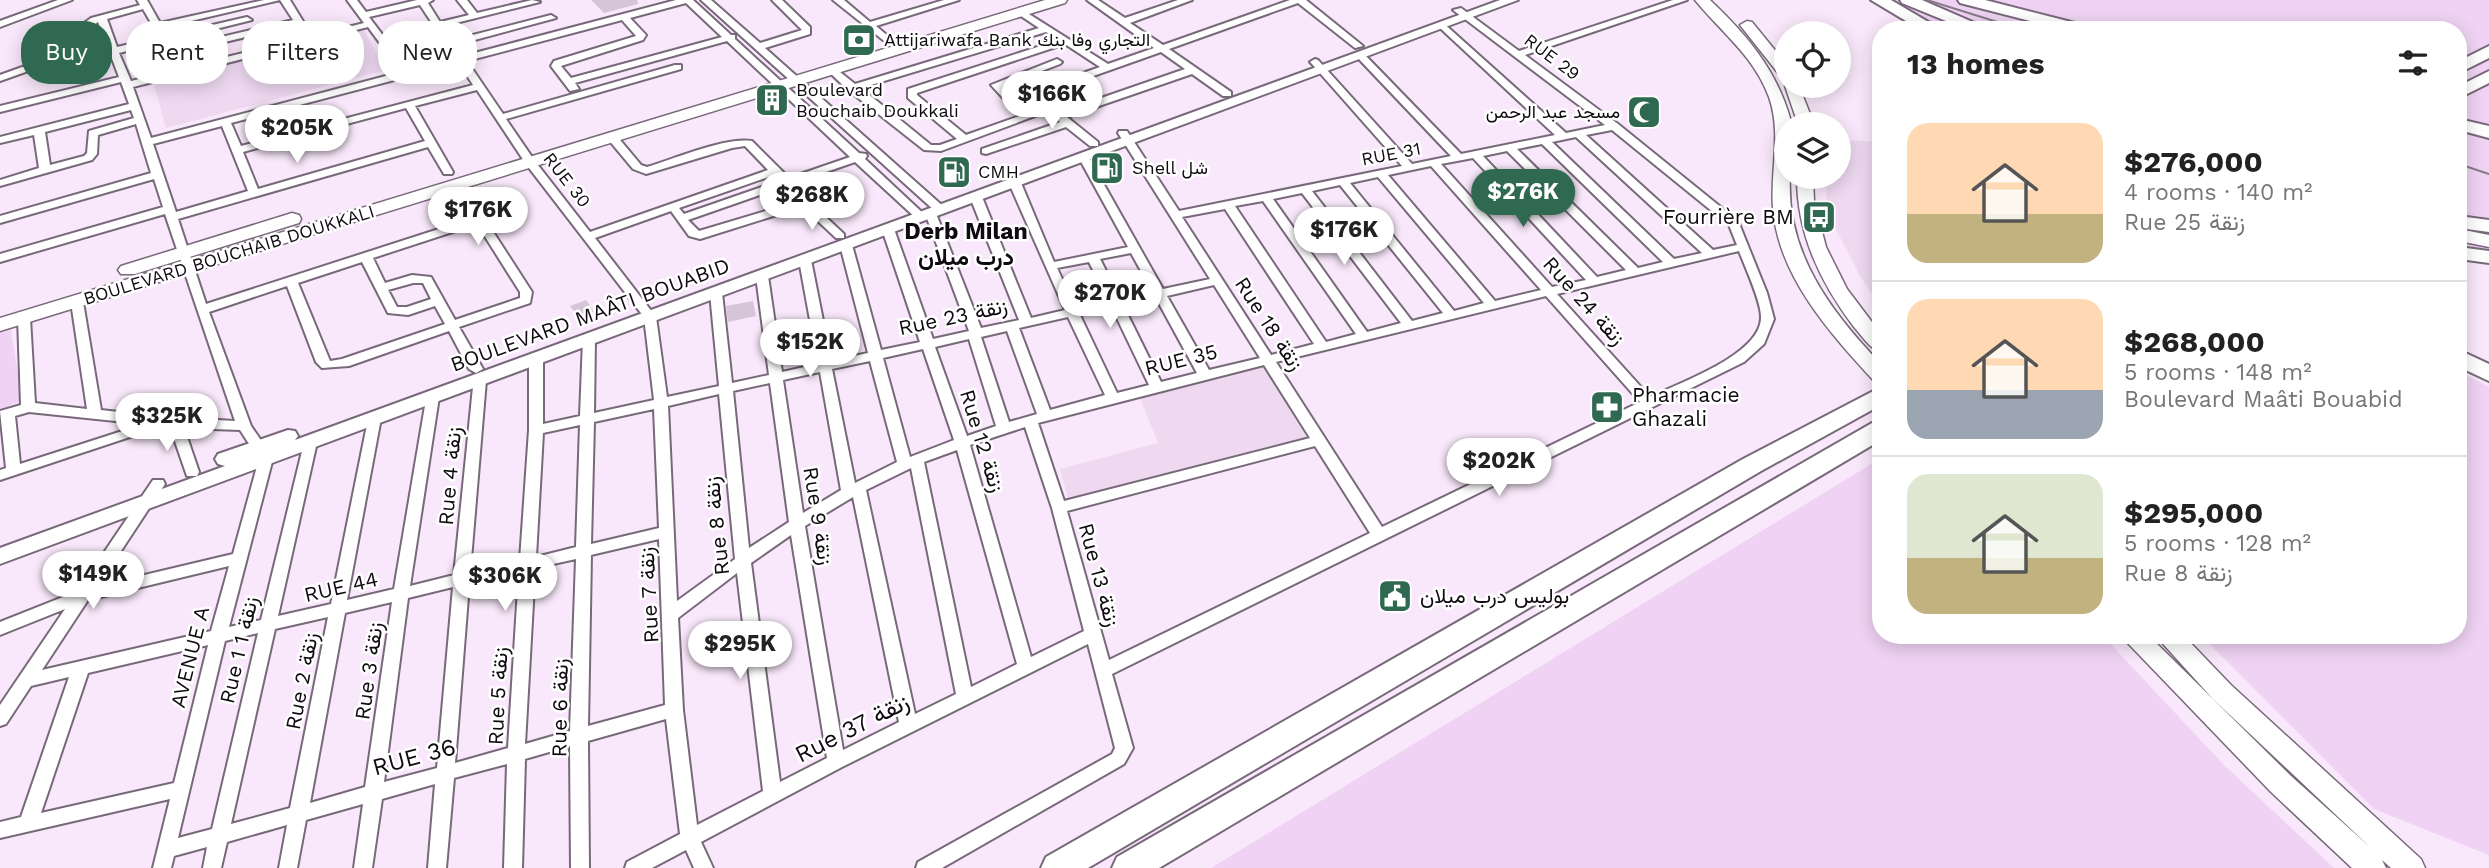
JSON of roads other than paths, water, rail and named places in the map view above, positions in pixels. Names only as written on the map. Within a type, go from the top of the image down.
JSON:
[{"type":"highway","points":[[1879,0],[1918,21]]},
{"type":"highway","points":[[1908,0],[1960,21]]},
{"type":"highway","points":[[1966,0],[2051,21]]},
{"type":"highway","points":[[2467,49],[2489,39]]},
{"type":"highway","points":[[2467,63],[2489,51]]},
{"type":"highway","points":[[2467,89],[2489,76]]},
{"type":"highway","points":[[2467,91],[2489,89]]},
{"type":"highway","points":[[2467,127],[2489,134]]},
{"type":"highway","points":[[2467,223],[2489,226]]},
{"type":"highway","points":[[2467,254],[2489,257]]},
{"type":"highway","points":[[2467,362],[2489,374]]},
{"type":"highway","points":[[1058,868],[1752,465],[1872,385]]},
{"type":"highway","points":[[1129,868],[1872,434]]},
{"type":"main road","name":"BOULEVARD BOUCHAIB DOUKKALI","points":[[0,309],[187,260],[1018,6],[1060,0]]},
{"type":"main road","points":[[1702,0],[1755,56],[1770,80],[1780,104],[1784,142],[1780,184],[1790,244],[1826,313],[1872,370]]},
{"type":"main road","points":[[1720,0],[1761,40],[1774,58]]},
{"type":"main road","name":"BOULEVARD BOUCHAIB DOUKKALI","points":[[526,156],[612,137],[781,78],[832,70],[892,45]]},
{"type":"main road","points":[[1797,98],[1803,112]]},
{"type":"main road","points":[[1780,104],[1801,106]]},
{"type":"main road","points":[[1805,189],[1805,211],[1818,251],[1853,313],[1872,335]]},
{"type":"main road","points":[[2467,237],[2489,241]]},
{"type":"main road","name":"BOULEVARD BOUCHAIB DOUKKALI","points":[[0,326],[77,302],[187,260]]},
{"type":"main road","points":[[2141,644],[2281,784],[2372,868]]},
{"type":"main road","points":[[2175,644],[2222,692],[2412,868]]},
{"type":"street","points":[[0,24],[67,0]]},
{"type":"street","points":[[224,0],[229,10]]},
{"type":"street","points":[[0,78],[28,68],[83,27],[143,3],[155,26],[276,0]]},
{"type":"street","points":[[285,0],[299,21]]},
{"type":"street","points":[[352,0],[378,35]]},
{"type":"street","points":[[462,0],[475,16]]},
{"type":"street","points":[[477,56],[687,0],[726,38],[874,152],[928,211],[975,334],[1004,428]]},
{"type":"street","points":[[706,0],[758,47],[781,78],[856,158],[928,211]]},
{"type":"street","points":[[758,47],[804,34],[807,29],[776,2],[777,0]]},
{"type":"street","points":[[838,0],[892,45]]},
{"type":"street","points":[[869,25],[954,0]]},
{"type":"street","points":[[1092,0],[1227,94]]},
{"type":"street","points":[[1123,22],[1187,0]]},
{"type":"street","points":[[1057,62],[1002,81],[997,88],[1007,96],[1030,94],[1299,0],[1359,51],[1459,158]]},
{"type":"street","name":"BOULEVARD MAÂTI BOUABID","points":[[1359,51],[1442,25],[1487,0]]},
{"type":"street","name":"BOULEVARD MAÂTI BOUABID","points":[[0,556],[145,502],[261,453],[1463,13],[1512,0]]},
{"type":"street","points":[[1519,54],[1682,0]]},
{"type":"street","points":[[362,16],[425,1]]},
{"type":"street","name":"RUE 30","points":[[425,1],[436,21]]},
{"type":"street","points":[[454,21],[534,1],[565,32]]},
{"type":"street","points":[[1018,6],[1046,29],[1108,68]]},
{"type":"street","name":"RUE 29","points":[[1104,670],[1738,359],[1763,336],[1767,313],[1738,229],[1731,219],[1614,126],[1463,13]]},
{"type":"street","points":[[579,95],[556,66],[556,62],[641,37],[624,16]]},
{"type":"street","points":[[477,36],[551,18]]},
{"type":"street","points":[[114,51],[247,20]]},
{"type":"street","points":[[364,25],[370,24]]},
{"type":"street","points":[[1442,25],[1563,136]]},
{"type":"street","points":[[852,88],[1046,29]]},
{"type":"street","points":[[568,82],[743,34]]},
{"type":"street","points":[[964,139],[912,96],[915,88],[1066,41]]},
{"type":"street","points":[[112,46],[140,120],[156,175],[244,426],[261,453]]},
{"type":"street","points":[[1038,50],[1079,78]]},
{"type":"street","points":[[666,55],[688,77]]},
{"type":"street","points":[[1319,66],[1410,168]]},
{"type":"street","name":"BOULEVARD MAÂTI BOUABID","points":[[1126,137],[1227,94],[1319,66]]},
{"type":"street","points":[[502,117],[678,67]]},
{"type":"street","points":[[832,70],[922,146],[940,148],[1049,109]]},
{"type":"street","points":[[986,151],[1193,71]]},
{"type":"street","points":[[0,103],[125,79]]},
{"type":"street","points":[[0,108],[125,79]]},
{"type":"street","points":[[147,142],[378,81]]},
{"type":"street","name":"RUE 30","points":[[477,81],[526,156],[647,312]]},
{"type":"street","points":[[237,150],[480,86]]},
{"type":"street","points":[[1030,94],[1063,120],[1089,150],[1135,249],[1205,375]]},
{"type":"street","points":[[291,281],[323,362],[327,365],[344,363],[526,300],[526,292],[452,178],[410,104]]},
{"type":"street","points":[[0,140],[135,106]]},
{"type":"street","points":[[0,183],[84,159],[92,153],[93,133],[140,120]]},
{"type":"street","points":[[225,121],[255,194]]},
{"type":"street","name":"RUE 31","points":[[1176,215],[1614,126]]},
{"type":"street","points":[[39,131],[45,170]]},
{"type":"street","points":[[1577,134],[1710,254]]},
{"type":"street","points":[[612,137],[641,170],[653,171],[744,143],[751,145],[787,182]]},
{"type":"street","name":"Rue 18 زنقة","points":[[1126,137],[1380,536]]},
{"type":"street","points":[[1544,140],[1671,263]]},
{"type":"street","points":[[0,258],[170,213],[255,194],[431,143]]},
{"type":"street","points":[[1509,147],[1634,271]]},
{"type":"street","name":"BOULEVARD MAÂTI BOUABID","points":[[0,542],[192,472],[310,442],[432,397],[477,374],[536,359],[589,339],[647,312],[716,293],[805,260],[843,240],[888,229],[928,211],[1015,183],[1089,150]]},
{"type":"street","points":[[682,218],[874,152]]},
{"type":"street","points":[[1475,154],[1594,281]]},
{"type":"street","name":"Rue 24 زنقة","points":[[1434,163],[1649,404]]},
{"type":"street","points":[[589,236],[775,172]]},
{"type":"street","points":[[1381,174],[1492,305]]},
{"type":"street","points":[[0,220],[156,175]]},
{"type":"street","points":[[1343,182],[1451,315]]},
{"type":"street","points":[[1015,183],[1050,266],[1113,398]]},
{"type":"street","points":[[1305,189],[1409,325]]},
{"type":"street","points":[[976,197],[1027,323]]},
{"type":"street","points":[[1266,197],[1364,337]]},
{"type":"street","points":[[673,207],[693,233],[707,234],[799,204],[810,208],[843,240],[876,356],[911,463],[965,698]]},
{"type":"street","points":[[1228,205],[1322,346]]},
{"type":"street","points":[[202,310],[481,219]]},
{"type":"street","name":"Rue 12 زنقة","points":[[888,229],[961,443],[1026,668]]},
{"type":"street","name":"RUE 35","points":[[671,615],[743,560],[854,489],[911,463],[1004,428],[1322,346],[1743,247]]},
{"type":"street","points":[[1050,266],[1135,249]]},
{"type":"street","points":[[366,257],[392,310],[408,311],[437,301]]},
{"type":"street","points":[[1093,257],[1157,387]]},
{"type":"street","points":[[805,260],[826,367],[909,727]]},
{"type":"street","name":"Rue 9 زنقة","points":[[762,276],[797,524],[836,762]]},
{"type":"street","points":[[382,288],[424,278],[477,374]]},
{"type":"street","name":"Rue 23 زنقة","points":[[536,430],[1216,281]]},
{"type":"street","name":"Rue 8 زنقة","points":[[716,293],[743,560],[773,796]]},
{"type":"street","points":[[77,302],[95,416]]},
{"type":"street","name":"Rue 7 زنقة","points":[[647,312],[661,403],[674,710],[690,841],[704,868]]},
{"type":"street","points":[[24,318],[28,407]]},
{"type":"street","name":"Rue 13 زنقة","points":[[925,868],[1118,759],[1125,742],[1059,508],[1038,418],[1012,326]]},
{"type":"street","name":"Rue 6 زنقة","points":[[580,868],[579,736],[589,339]]},
{"type":"street","name":"Rue 5 زنقة","points":[[513,868],[516,754],[536,430],[536,359]]},
{"type":"street","name":"Rue 4 زنقة","points":[[437,868],[477,374]]},
{"type":"street","name":"Rue 3 زنقة","points":[[363,868],[401,594],[432,397]]},
{"type":"street","points":[[170,423],[6,473],[4,415],[28,407],[170,423],[244,426]]},
{"type":"street","name":"Rue 2 زنقة","points":[[288,868],[374,418]]},
{"type":"street","points":[[170,423],[192,472]]},
{"type":"street","points":[[1059,508],[1320,440]]},
{"type":"street","name":"Rue 1 زنقة 1","points":[[212,868],[310,442]]},
{"type":"street","name":"AVENUE A","points":[[164,859],[239,558],[261,453]]},
{"type":"street","points":[[0,719],[158,484]]},
{"type":"street","name":"RUE 44","points":[[24,681],[667,532]]},
{"type":"street","points":[[0,629],[81,596],[239,558]]},
{"type":"street","name":"Rue 37 زنقة","points":[[634,868],[690,841],[836,762],[1094,633]]},
{"type":"street","points":[[29,823],[81,668]]},
{"type":"street","name":"RUE 36","points":[[164,859],[220,835],[674,710]]},
{"type":"street","points":[[0,830],[181,789]]},
{"type":"tram line","points":[[1927,0],[1994,21]]},
{"type":"tram line","points":[[2467,167],[2489,174]]},
{"type":"place","name":"Attijariwafa Bank التجاري وفا بنك","points":[[859,40]]},
{"type":"place","name":"Boulevard Bouchaib Doukkali","points":[[772,100]]},
{"type":"place","name":"مسجد عبد الرحمن","points":[[1644,112]]},
{"type":"place","name":"Shell شل","points":[[1107,168]]},
{"type":"place","name":"CMH","points":[[954,172]]},
{"type":"place","name":"Fourrière BM","points":[[1819,217]]},
{"type":"place","name":"Pharmacie Ghazali","points":[[1607,407]]},
{"type":"place","name":"بوليس درب ميلان","points":[[1395,596]]},
{"type":"district","name":"Derb Milan درب ميلان","points":[[966,244]]}]
